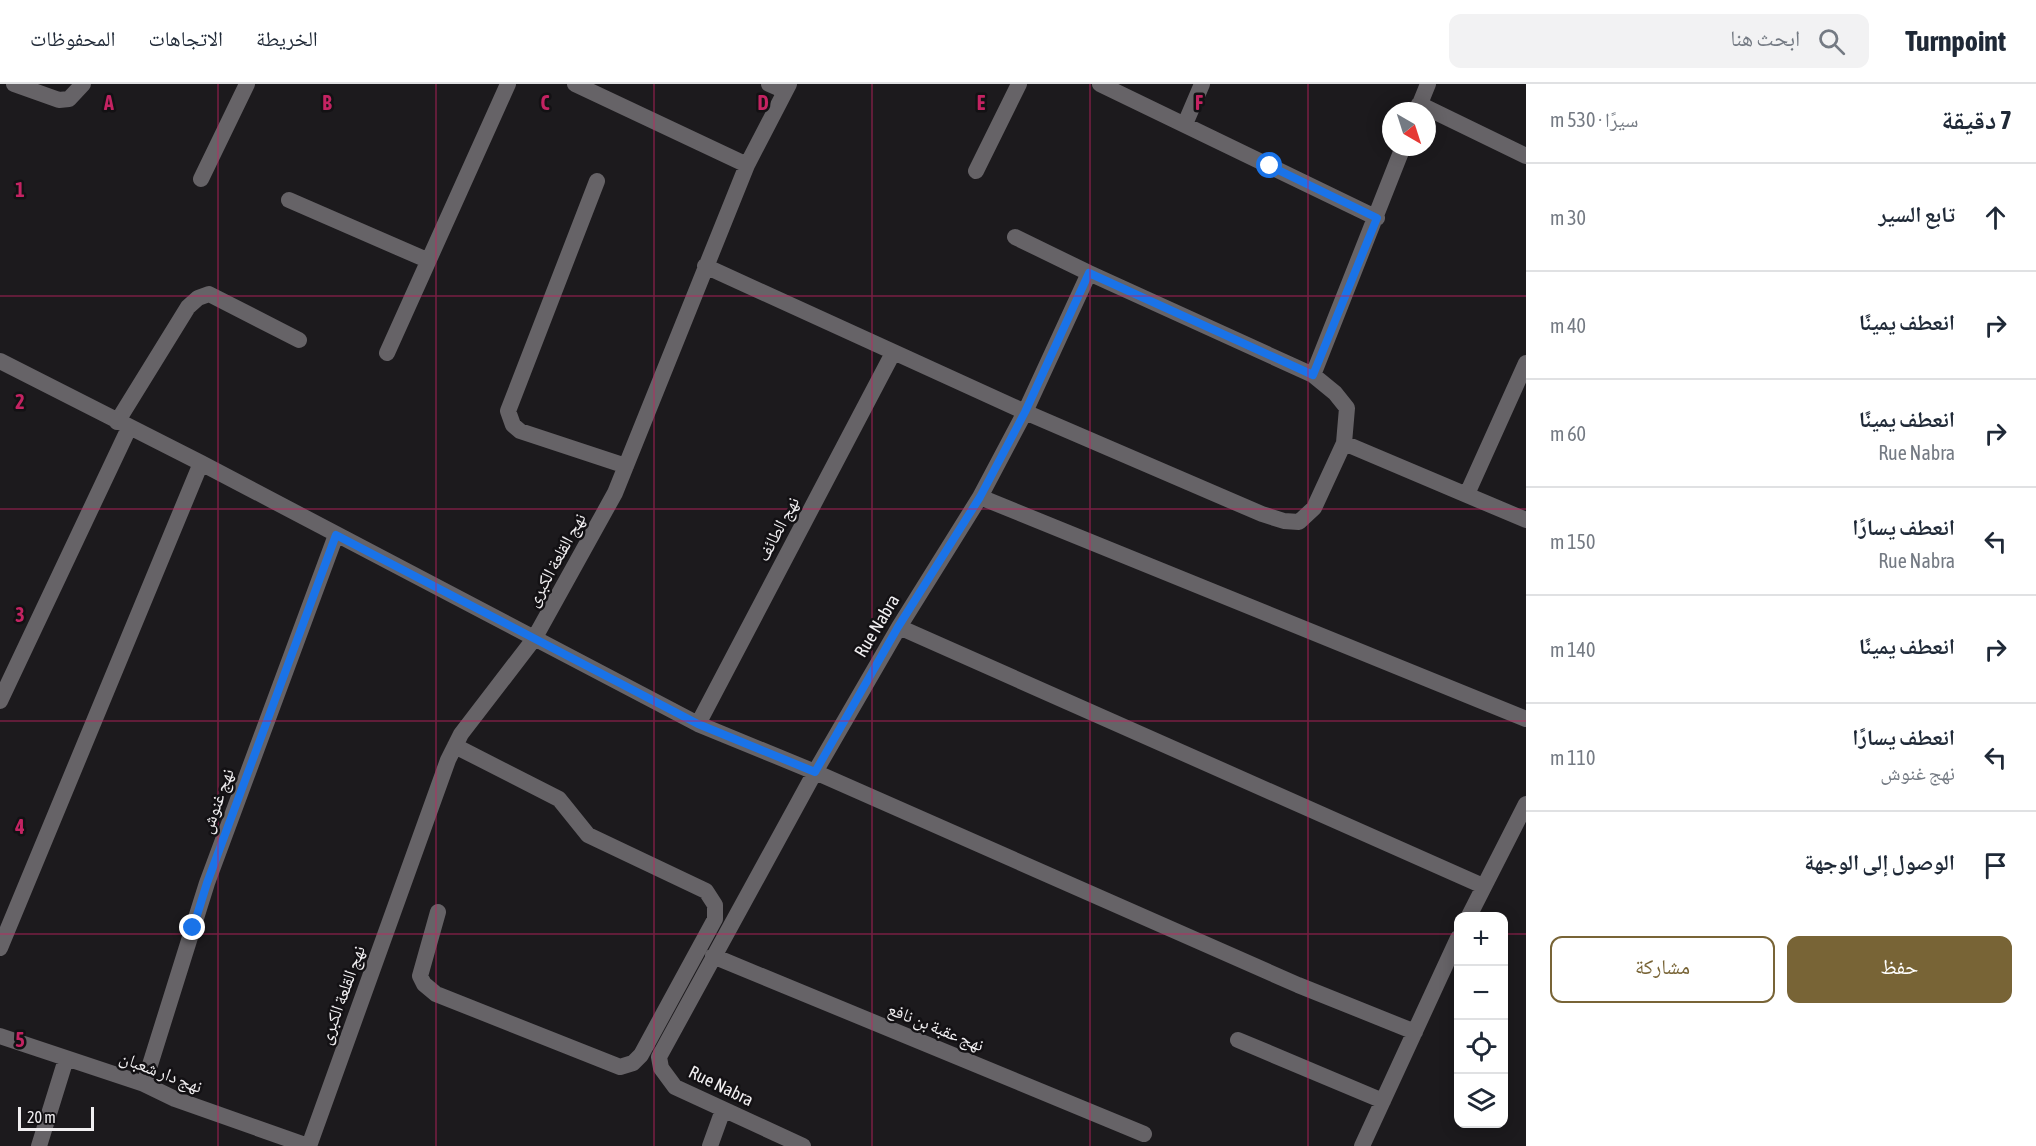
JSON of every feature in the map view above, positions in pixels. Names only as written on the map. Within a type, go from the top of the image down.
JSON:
[{"type":"street","points":[[14,84],[59,100],[69,99],[83,84]]},
{"type":"street","points":[[201,179],[247,84]]},
{"type":"street","points":[[387,353],[508,84]]},
{"type":"street","points":[[769,84],[787,88]]},
{"type":"street","points":[[976,171],[1019,84]]},
{"type":"street","points":[[1100,84],[1377,218]]},
{"type":"street","points":[[1185,124],[1202,84]]},
{"type":"street","points":[[1420,102],[1428,84]]},
{"type":"street","points":[[584,86],[747,165]]},
{"type":"street","name":"نهج القلعة الكبرى","points":[[308,1146],[439,782],[455,746],[534,639],[595,531],[626,466],[747,165],[787,88]]},
{"type":"street","points":[[1436,116],[1526,156]]},
{"type":"street","points":[[1313,375],[1400,156]]},
{"type":"street","points":[[597,181],[508,411],[513,425],[520,431],[626,466]]},
{"type":"street","points":[[289,200],[427,260]]},
{"type":"street","points":[[705,266],[1025,412],[1284,521],[1299,522],[1314,508],[1344,443],[1347,408],[1335,393],[1313,375],[1015,237]]},
{"type":"street","name":"Rue Nabra","points":[[803,1146],[675,1087],[660,1068],[659,1057],[815,772],[898,627],[980,497],[1025,412],[1089,273]]},
{"type":"street","points":[[0,701],[123,425],[188,307],[198,297],[209,294],[298,340]]},
{"type":"street","name":"نهج الطائف","points":[[698,724],[893,353]]},
{"type":"street","points":[[0,362],[201,463],[698,724],[815,772],[1298,985],[1415,1032]]},
{"type":"street","points":[[1467,494],[1526,363]]},
{"type":"street","points":[[1344,443],[1526,520]]},
{"type":"street","points":[[0,948],[201,463]]},
{"type":"street","points":[[980,497],[1526,719]]},
{"type":"street","name":"نهج غنوش","points":[[144,1084],[207,883],[336,535]]},
{"type":"street","points":[[898,627],[1483,886]]},
{"type":"street","points":[[438,912],[420,976],[424,984],[436,994],[620,1067],[633,1063],[641,1055],[715,919],[715,905],[706,891],[588,835],[572,811],[559,799],[455,746]]},
{"type":"street","points":[[1471,912],[1483,886],[1522,823],[1526,804]]},
{"type":"street","points":[[1362,1146],[1454,947]]},
{"type":"street","name":"نهج عقبة بن نافع","points":[[713,956],[1144,1134]]},
{"type":"street","name":"نهج دار شعبان","points":[[0,1036],[144,1084],[175,1099],[308,1146]]},
{"type":"street","points":[[1238,1040],[1383,1101]]},
{"type":"street","points":[[39,1146],[66,1059]]},
{"type":"street","points":[[710,1146],[723,1110]]},
{"type":"route","points":[[193,928],[207,883],[336,535],[698,724],[815,772],[898,627],[980,497],[1025,412],[1089,273],[1313,375],[1377,218],[1270,166]]}]
